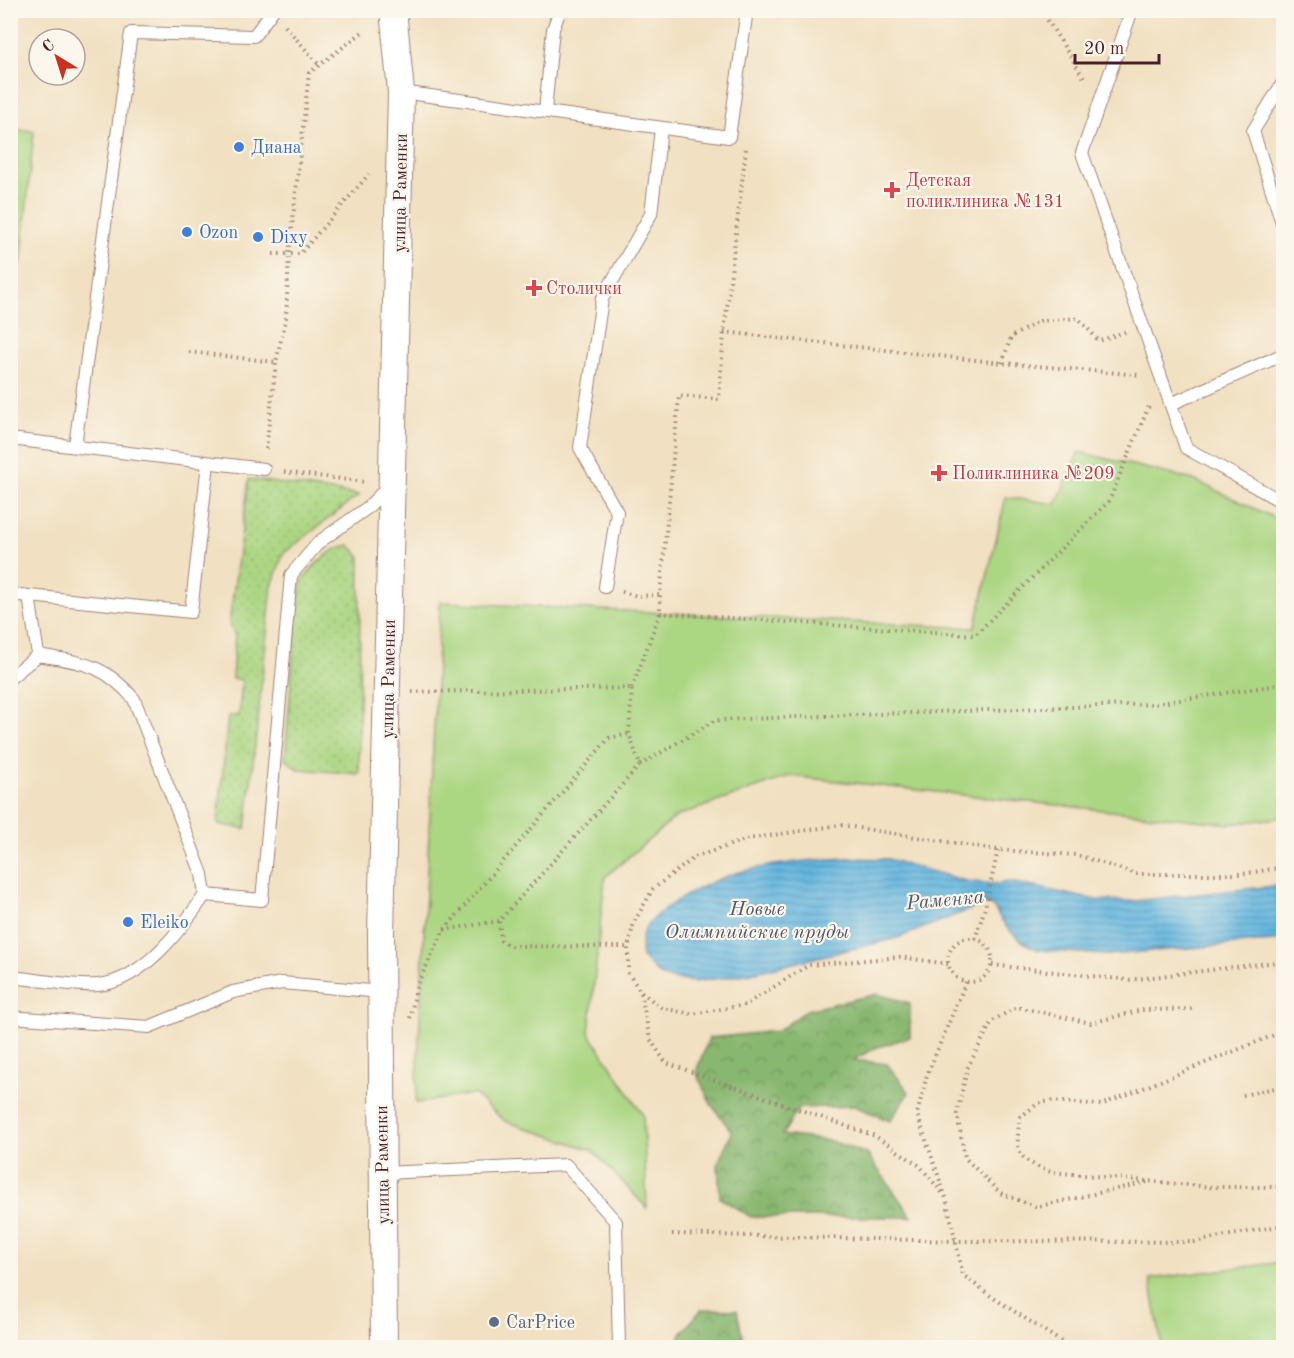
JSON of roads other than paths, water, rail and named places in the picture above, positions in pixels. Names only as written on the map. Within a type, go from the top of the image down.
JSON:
[{"type":"street","name":"улица Раменки","points":[[384,1347],[381,992],[401,92],[393,10]]},
{"type":"lane","points":[[545,111],[553,29],[560,10]]},
{"type":"lane","points":[[401,92],[729,137],[747,10]]},
{"type":"lane","points":[[1132,10],[1082,153],[1186,448],[1284,503]]},
{"type":"lane","points":[[75,446],[131,33],[254,36],[273,11]]},
{"type":"lane","points":[[1284,81],[1253,131],[1284,229]]},
{"type":"lane","points":[[604,587],[617,512],[580,448],[602,299],[651,214],[661,129]]},
{"type":"lane","points":[[1171,404],[1284,354]]},
{"type":"lane","points":[[10,438],[264,469]]},
{"type":"lane","points":[[10,594],[191,612],[208,463]]},
{"type":"lane","points":[[205,895],[262,900],[291,575],[319,542],[367,508],[393,483]]},
{"type":"lane","points":[[29,596],[38,655]]},
{"type":"lane","points":[[10,977],[99,985],[132,975],[181,929],[205,895],[202,874],[134,699],[117,679],[94,666],[38,655]]},
{"type":"lane","points":[[10,678],[38,655]]},
{"type":"lane","points":[[10,1017],[149,1027],[233,992],[282,983],[381,992]]},
{"type":"lane","points":[[382,1173],[566,1165],[616,1222],[619,1347]]},
{"type":"water","name":"Новые Олимпийские пруды","points":[[823,859],[888,859],[966,881],[995,884],[1010,882],[1096,900],[1133,901],[1283,885],[1283,940],[1107,955],[1039,950],[1024,943],[1007,928],[993,907],[986,903],[898,938],[747,974],[694,982],[671,979],[658,974],[641,956],[642,935],[649,923],[672,904],[703,887],[733,874],[757,868]]},
{"type":"place","name":"Диана","points":[[239,147]]},
{"type":"place","name":"Детская поликлиника №131","points":[[892,190]]},
{"type":"place","name":"Ozon","points":[[187,232]]},
{"type":"place","name":"Dixy","points":[[258,237]]},
{"type":"place","name":"Столички","points":[[534,288]]},
{"type":"place","name":"Поликлиника №209","points":[[939,473]]},
{"type":"place","name":"Eleiko","points":[[128,922]]},
{"type":"place","name":"CarPrice","points":[[494,1322]]},
{"type":"water label","name":"Раменка","points":[[945,899]]}]
